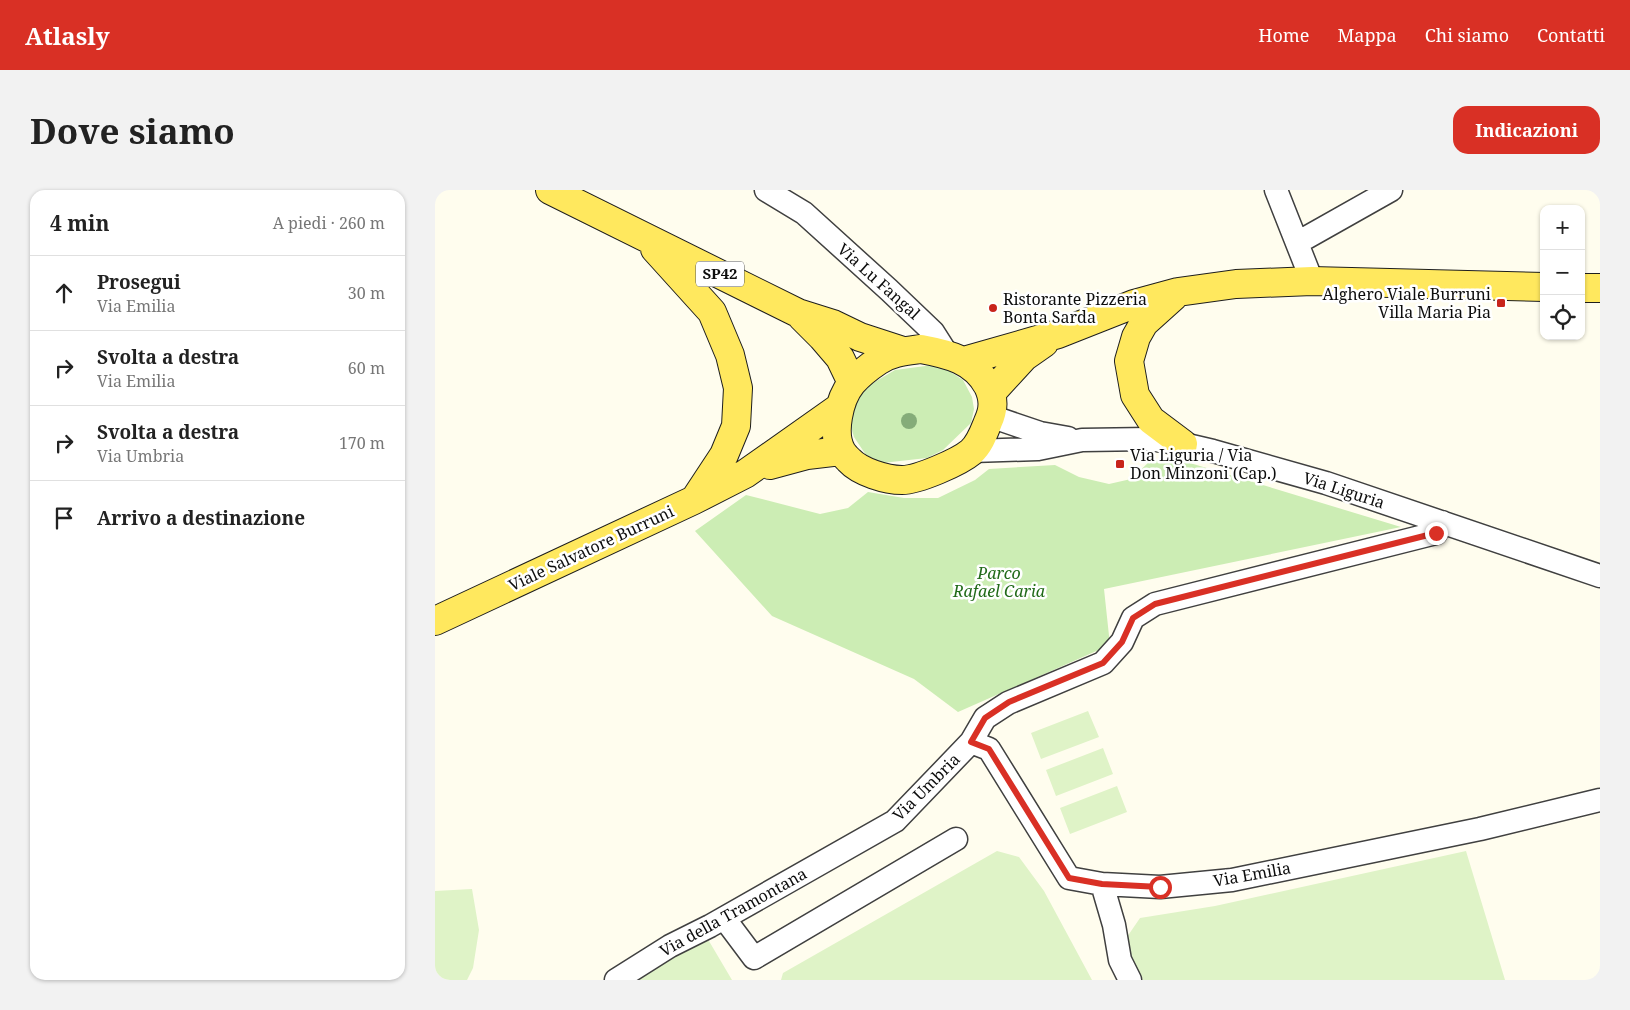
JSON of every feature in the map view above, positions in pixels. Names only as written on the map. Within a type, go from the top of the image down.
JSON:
[{"type":"main road","name":"SP42","points":[[551,190],[798,313],[833,324],[860,337],[903,352]]},
{"type":"main road","points":[[643,236],[712,312],[730,355],[738,388],[736,426],[723,455],[694,500]]},
{"type":"main road","points":[[955,358],[1058,334],[1133,304],[1178,292],[1236,284],[1312,281],[1540,287]]},
{"type":"main road","points":[[1585,288],[1600,288]]},
{"type":"main road","points":[[1178,292],[1144,323],[1136,337],[1129,361],[1135,395],[1151,420],[1183,444]]},
{"type":"main road","name":"SP42","points":[[798,313],[840,358],[852,383]]},
{"type":"main road","points":[[991,405],[984,380],[974,368],[955,358],[921,349],[895,353],[878,360],[852,383],[840,408],[836,433],[841,451],[852,463],[873,475],[902,480],[951,465],[972,451],[982,438],[991,405],[1024,357],[1058,334]]},
{"type":"main road","name":"Viale Salvatore Burruni","points":[[435,621],[694,500],[745,474],[840,408]]},
{"type":"main road","name":"Viale Salvatore Burruni","points":[[745,474],[786,460],[807,455],[841,451]]},
{"type":"street","name":"Via Lu Fangal","points":[[766,190],[804,214],[933,332],[955,358]]},
{"type":"street","points":[[1276,190],[1312,281]]},
{"type":"street","points":[[1297,243],[1391,190]]},
{"type":"street","name":"Via Liguria","points":[[991,405],[1039,433],[1082,440],[1149,439],[1213,451],[1326,483],[1600,576]]},
{"type":"street","name":"Via Liguria","points":[[972,451],[1038,449],[1082,440]]},
{"type":"street","name":"Via Umbria","points":[[852,845],[895,821],[971,742],[985,718],[1009,702],[1103,663],[1122,642],[1133,618],[1155,604],[1436,533],[1442,522]]},
{"type":"street","name":"Via Emilia","points":[[971,742],[989,749],[1069,878],[1102,884],[1160,887],[1232,880],[1480,829],[1600,800]]},
{"type":"street","points":[[724,918],[754,958],[956,839]]},
{"type":"street","name":"Via della Tramontana","points":[[616,980],[670,946],[724,918],[852,845]]},
{"type":"street","points":[[1102,884],[1114,926],[1120,960],[1130,980]]},
{"type":"green space","points":[[933,365],[949,371],[963,380],[972,397],[974,409],[971,423],[943,450],[927,458],[882,463],[866,455],[854,437],[849,421],[856,401],[868,386],[895,370]]},
{"type":"green space","name":"Parco Rafael Caria","points":[[1169,460],[1190,463],[1401,527],[1104,589],[1110,645],[958,712],[914,679],[772,616],[695,531],[746,495],[820,514],[848,508],[868,492],[904,498],[938,498],[975,480],[989,469],[1055,465],[1079,477],[1109,484],[1131,479],[1150,461]]},
{"type":"green space","points":[[1088,711],[1099,737],[1041,759],[1031,733]]},
{"type":"green space","points":[[1103,748],[1113,774],[1056,796],[1046,770]]},
{"type":"green space","points":[[1117,786],[1127,812],[1070,834],[1060,808]]},
{"type":"green space","points":[[997,851],[1019,857],[1044,891],[1092,980],[781,980],[783,973]]},
{"type":"green space","points":[[1466,851],[1505,980],[1143,980],[1132,960],[1127,937],[1140,918],[1215,906]]},
{"type":"green space","points":[[472,889],[479,930],[473,968],[467,980],[435,980],[435,891]]},
{"type":"green space","points":[[706,936],[732,980],[636,980]]},
{"type":"place","name":"Alghero Viale Burruni Villa Maria Pia","points":[[1501,303]]},
{"type":"place","name":"Ristorante Pizzeria Bonta Sarda","points":[[993,308]]},
{"type":"place","name":"Via Liguria / Via Don Minzoni (Cap.)","points":[[1120,464]]},
{"type":"route","points":[[1160,887],[1102,884],[1069,878],[989,749],[971,742],[985,718],[1009,702],[1103,663],[1122,642],[1133,618],[1155,604],[1436,533]]}]
